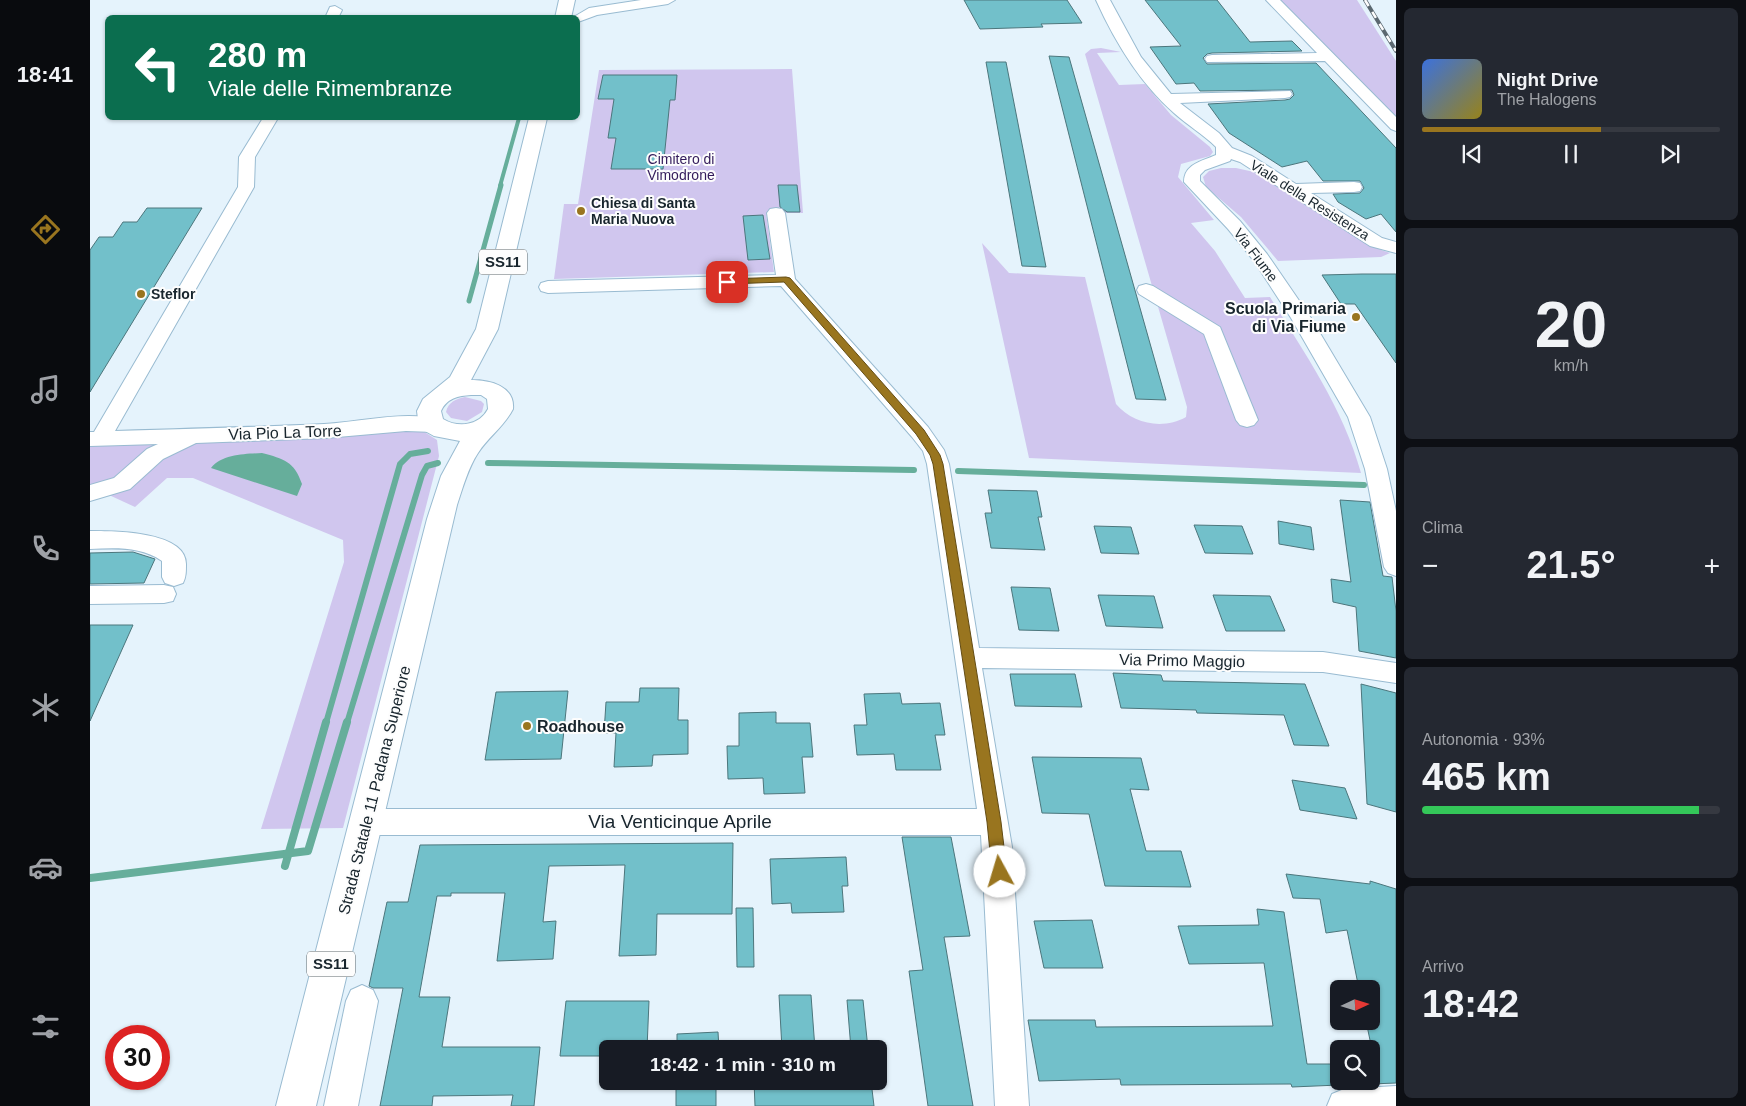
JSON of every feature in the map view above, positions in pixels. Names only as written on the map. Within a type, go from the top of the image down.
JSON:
[{"type":"main road","points":[[563,15],[569,0]]},
{"type":"main road","name":"Strada Statale 11 Padana Superiore","points":[[296,1106],[429,564],[454,474],[467,448],[496,419],[500,411],[501,404],[498,397],[491,391],[487,371],[487,329],[538,120]]},
{"type":"main road","name":"Strada Statale 11 Padana Superiore","points":[[454,474],[451,452],[438,428],[430,419],[429,411],[432,404],[459,381],[487,329]]},
{"type":"main road","points":[[443,394],[471,387],[491,391]]},
{"type":"main road","points":[[438,428],[465,433],[488,425]]},
{"type":"street","points":[[569,0],[591,6],[617,7]]},
{"type":"street","points":[[580,17],[588,13],[636,2],[668,0]]},
{"type":"street","points":[[1103,0],[1124,43],[1167,99],[1218,141],[1225,151]]},
{"type":"street","points":[[1274,0],[1396,126]]},
{"type":"street","points":[[1212,60],[1329,57]]},
{"type":"street","points":[[1167,99],[1285,94]]},
{"type":"street","points":[[95,439],[246,187],[247,158],[269,120]]},
{"type":"street","name":"Viale della Resistenza","points":[[1225,151],[1246,159],[1376,242],[1396,248]]},
{"type":"street","name":"Via Fiume","points":[[1225,151],[1223,159],[1194,170],[1191,176],[1192,182],[1238,230],[1261,258],[1352,402],[1359,417],[1376,469],[1396,567]]},
{"type":"street","points":[[1293,189],[1354,186]]},
{"type":"street","points":[[776,213],[786,280],[920,432],[933,450],[938,464],[994,822],[1000,872],[1012,1106]]},
{"type":"street","points":[[548,287],[786,280]]},
{"type":"street","points":[[1146,290],[1213,331],[1246,420]]},
{"type":"street","name":"Via Pio La Torre","points":[[357,428],[408,411],[443,394]]},
{"type":"street","name":"Via Pio La Torre","points":[[95,439],[326,431],[406,424],[438,428]]},
{"type":"street","name":"Via Pio La Torre","points":[[90,493],[122,484],[136,474],[150,458],[169,446],[189,438],[212,435]]},
{"type":"street","points":[[90,540],[145,542],[162,548],[174,557],[170,585],[90,595]]},
{"type":"street","name":"Via Primo Maggio","points":[[968,658],[1323,662],[1396,673]]},
{"type":"street","name":"Via Venticinque Aprile","points":[[366,822],[994,822]]},
{"type":"street","points":[[341,1106],[362,1001]]},
{"type":"street","points":[[1344,1106],[1396,1103]]},
{"type":"green space","points":[[1279,0],[1357,0],[1396,61],[1396,117]]},
{"type":"green space","points":[[1101,48],[1121,52],[1097,53],[1119,85],[1145,84],[1171,115],[1210,147],[1213,152],[1210,156],[1181,164],[1178,177],[1214,220],[1191,223],[1215,251],[1245,298],[1270,297],[1334,404],[1361,473],[1029,458],[982,243],[1009,273],[1085,277],[1116,404],[1131,416],[1149,423],[1168,423],[1186,417],[1187,407],[1085,54],[1091,49]]},
{"type":"green space","name":"Cimitero di Vimodrone","points":[[792,69],[803,213],[766,213],[774,272],[554,279],[564,204],[578,204],[599,70]]},
{"type":"green space","points":[[1221,168],[1236,168],[1254,172],[1381,250],[1390,253],[1381,257],[1278,261],[1241,217],[1206,187],[1203,177],[1209,171]]},
{"type":"green space","points":[[465,397],[481,401],[484,404],[482,412],[467,421],[451,418],[446,412],[451,403]]},
{"type":"green space","points":[[398,430],[423,431],[437,440],[439,456],[343,828],[261,829],[344,562],[343,540],[193,478],[167,478],[135,507],[109,495],[185,443]]},
{"type":"green space","points":[[168,440],[126,476],[90,488],[90,443]]},
{"type":"shaded area","points":[[262,453],[282,459],[292,466],[302,484],[297,496],[211,468],[228,457]]},
{"type":"building","points":[[964,0],[1067,0],[1082,23],[1041,24],[1043,27],[980,29]]},
{"type":"building","points":[[1145,0],[1217,0],[1250,42],[1292,41],[1302,51],[1212,53],[1207,54],[1203,58],[1207,64],[1316,63],[1396,148],[1396,232],[1381,214],[1366,219],[1338,202],[1333,194],[1360,193],[1364,188],[1360,181],[1323,181],[1307,161],[1282,167],[1229,133],[1208,104],[1285,100],[1290,99],[1294,95],[1292,90],[1200,91],[1194,83],[1176,84],[1150,47],[1181,46]]},
{"type":"building","points":[[1049,56],[1069,57],[1166,400],[1136,399]]},
{"type":"building","points":[[986,62],[1006,62],[1046,267],[1022,266]]},
{"type":"building","points":[[603,75],[677,75],[675,100],[670,100],[663,169],[611,169],[616,138],[608,138],[614,99],[598,99]]},
{"type":"building","points":[[778,185],[797,185],[800,212],[787,212],[780,207]]},
{"type":"building","points":[[147,208],[202,208],[90,392],[90,250],[99,237],[113,237],[123,222],[137,222]]},
{"type":"building","points":[[763,215],[770,259],[748,260],[743,216]]},
{"type":"building","points":[[1396,274],[1396,363],[1355,304],[1341,304],[1322,275]]},
{"type":"building","points":[[988,490],[1037,491],[1042,517],[1038,517],[1045,550],[991,548],[985,513],[992,513]]},
{"type":"building","points":[[1340,500],[1370,502],[1383,576],[1392,577],[1396,611],[1396,658],[1359,651],[1356,607],[1333,602],[1331,579],[1351,582]]},
{"type":"building","points":[[1278,521],[1311,527],[1314,550],[1279,544]]},
{"type":"building","points":[[1194,525],[1242,526],[1253,554],[1205,553]]},
{"type":"building","points":[[1094,526],[1131,527],[1139,554],[1101,553]]},
{"type":"building","points":[[133,552],[155,559],[144,583],[90,584],[90,553]]},
{"type":"building","points":[[1011,587],[1050,588],[1059,631],[1019,630]]},
{"type":"building","points":[[1098,595],[1154,596],[1163,628],[1106,626]]},
{"type":"building","points":[[1213,595],[1270,596],[1285,631],[1226,631]]},
{"type":"building","points":[[90,625],[133,625],[90,721]]},
{"type":"building","points":[[1113,673],[1161,675],[1163,681],[1305,684],[1329,746],[1294,745],[1284,715],[1197,713],[1196,710],[1121,708]]},
{"type":"building","points":[[1010,674],[1075,674],[1082,707],[1015,706]]},
{"type":"building","points":[[1361,684],[1396,693],[1396,812],[1367,804]]},
{"type":"building","points":[[640,688],[679,688],[678,720],[688,720],[688,754],[653,755],[652,766],[614,767],[616,733],[604,733],[606,702],[639,702]]},
{"type":"building","name":"Roadhouse","points":[[568,691],[561,759],[485,760],[496,692]]},
{"type":"building","points":[[900,693],[902,704],[940,703],[945,735],[935,735],[941,770],[896,770],[894,754],[857,755],[854,725],[867,725],[864,694]]},
{"type":"building","points":[[776,712],[776,723],[810,723],[813,757],[802,757],[805,793],[764,794],[763,778],[728,779],[727,746],[739,746],[739,713]]},
{"type":"building","points":[[1032,757],[1141,758],[1149,790],[1130,789],[1146,851],[1181,851],[1191,887],[1105,886],[1089,814],[1042,813]]},
{"type":"building","points":[[1292,780],[1345,788],[1357,819],[1300,810]]},
{"type":"building","points":[[902,837],[951,837],[970,936],[944,937],[973,1106],[928,1106],[909,971],[923,970]]},
{"type":"building","points":[[733,843],[732,914],[657,914],[656,955],[619,956],[625,865],[549,866],[543,922],[556,921],[553,959],[497,961],[505,893],[451,893],[451,896],[437,896],[419,997],[450,997],[442,1047],[540,1047],[534,1106],[511,1106],[513,1095],[433,1096],[432,1106],[380,1106],[403,988],[373,988],[369,986],[387,902],[408,902],[420,845]]},
{"type":"building","points":[[846,857],[848,886],[842,886],[844,912],[792,913],[791,903],[772,904],[770,859]]},
{"type":"building","points":[[1286,874],[1370,884],[1370,881],[1396,889],[1396,1083],[1380,1084],[1380,1040],[1370,1040],[1368,1030],[1380,1030],[1380,980],[1357,980],[1347,930],[1326,933],[1320,899],[1293,898]]},
{"type":"building","points":[[736,908],[753,908],[754,967],[737,967]]},
{"type":"building","points":[[1257,909],[1284,912],[1307,1064],[1330,1064],[1330,1085],[1292,1087],[1291,1084],[1121,1085],[1120,1079],[1039,1081],[1028,1020],[1095,1020],[1096,1027],[1273,1026],[1264,963],[1189,964],[1178,926],[1259,925]]},
{"type":"building","points":[[1092,920],[1103,968],[1044,968],[1034,921]]},
{"type":"building","points":[[779,995],[811,995],[814,1040],[782,1040]]},
{"type":"building","points":[[847,1000],[863,1000],[867,1040],[850,1040]]},
{"type":"building","points":[[566,1001],[649,1001],[647,1040],[599,1040],[599,1056],[560,1056]]},
{"type":"building","points":[[718,1032],[718,1040],[677,1040],[677,1034]]},
{"type":"building","points":[[676,1090],[716,1090],[716,1106],[676,1106]]},
{"type":"building","points":[[754,1090],[872,1090],[874,1106],[755,1106]]},
{"type":"waterway","points":[[500,186],[518,120]]},
{"type":"waterway","points":[[469,301],[501,185]]},
{"type":"waterway","points":[[326,723],[400,464],[410,454],[428,451]]},
{"type":"waterway","points":[[347,723],[422,475],[427,466],[438,463]]},
{"type":"waterway","points":[[488,463],[914,470]]},
{"type":"waterway","points":[[958,471],[1364,485]]},
{"type":"waterway","points":[[289,853],[326,722]]},
{"type":"waterway","points":[[289,853],[308,851],[347,722]]},
{"type":"waterway","points":[[90,878],[289,853]]},
{"type":"waterway","points":[[285,866],[289,853]]},
{"type":"railway","points":[[1365,0],[1396,51]]},
{"type":"place","name":"Chiesa di Santa Maria Nuova","points":[[581,211]]},
{"type":"place","name":"Steflor","points":[[141,294]]},
{"type":"place","name":"Scuola Primaria di Via Fiume","points":[[1356,317]]},
{"type":"place","name":"Roadhouse","points":[[527,726]]},
{"type":"route","points":[[727,282],[786,280],[927,440],[935,455],[938,464],[994,822],[1000,872]]}]
